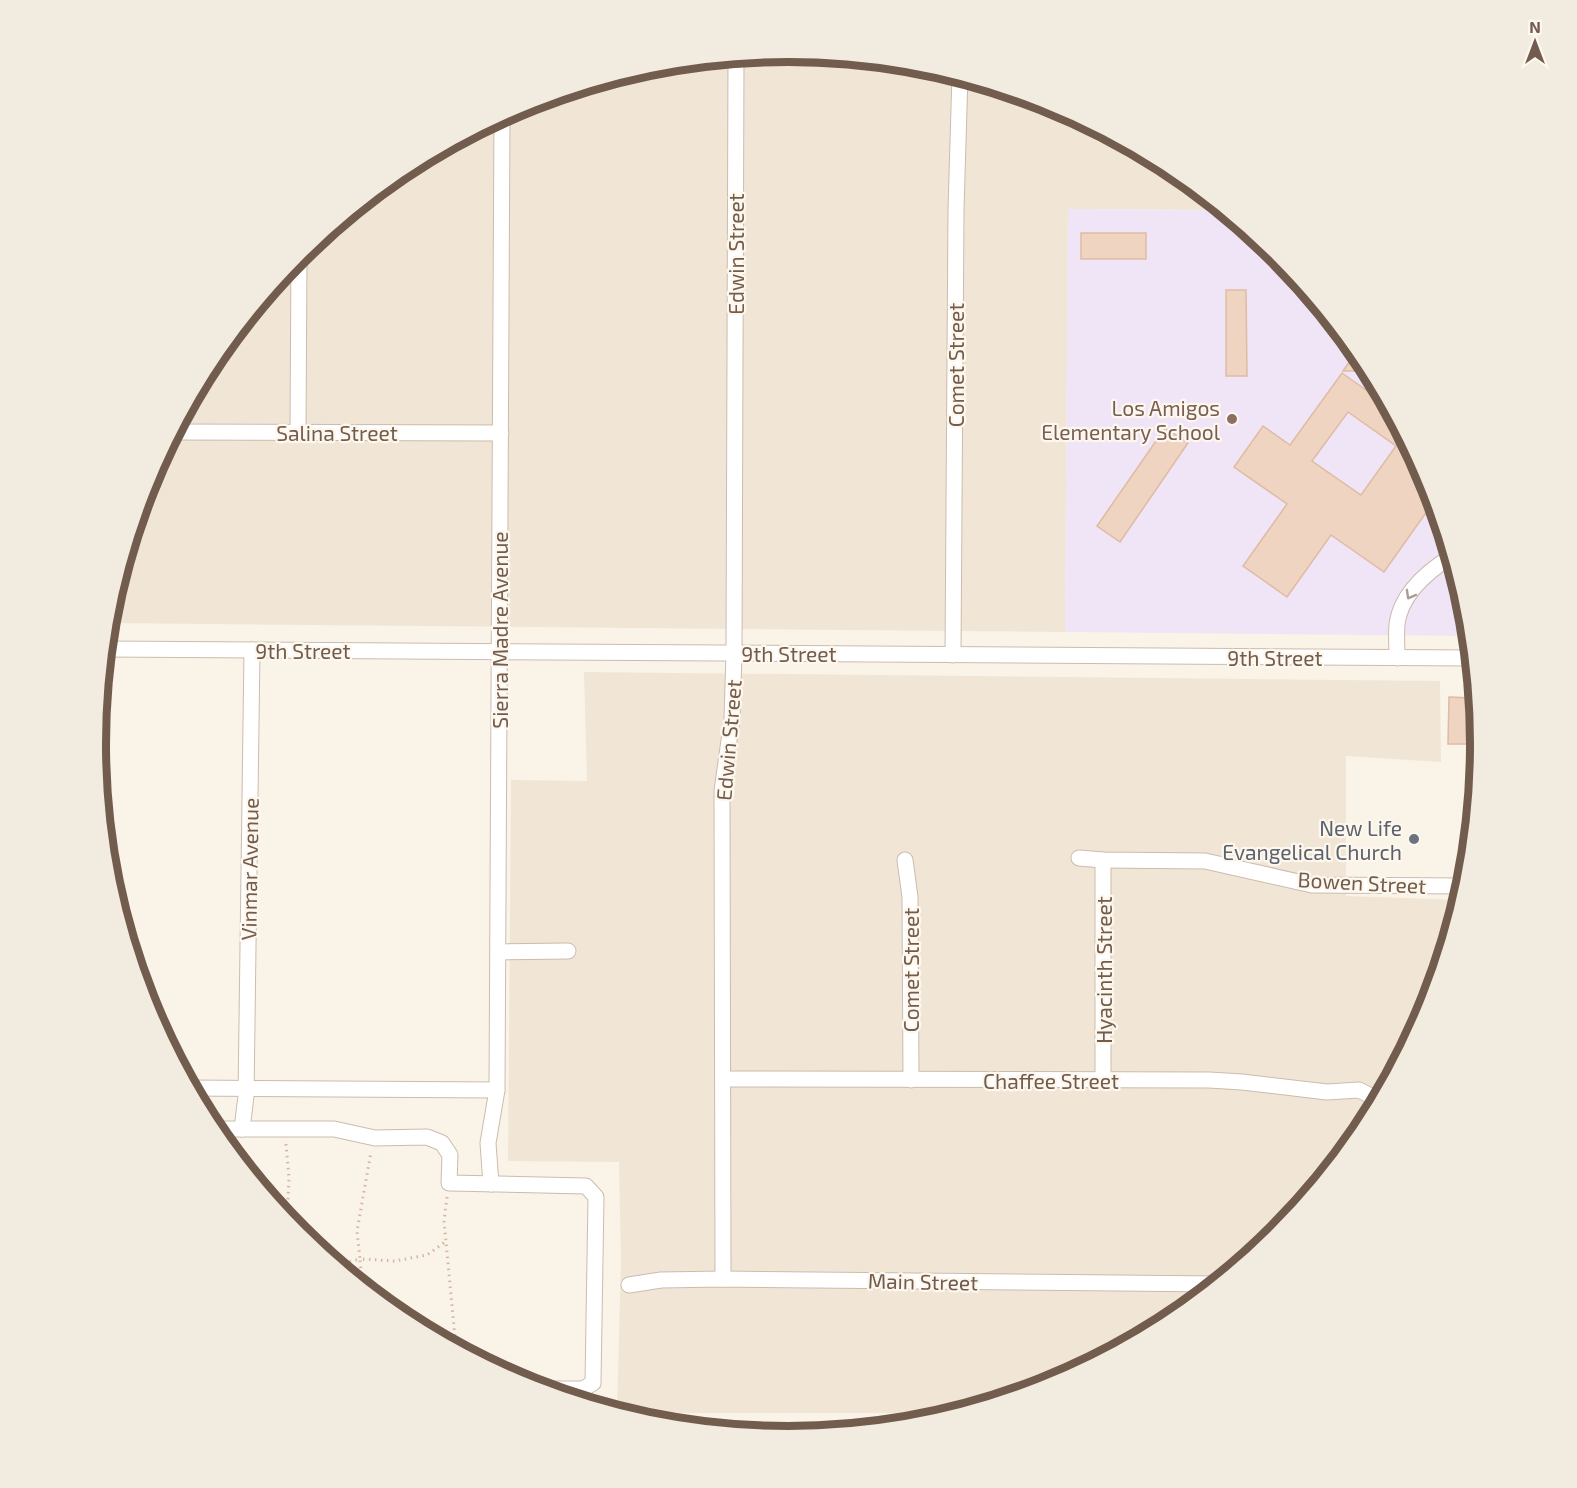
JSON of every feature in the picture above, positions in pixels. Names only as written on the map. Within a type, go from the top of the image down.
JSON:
[{"type":"street","name":"Edwin Street","points":[[723,1279],[722,790],[732,719],[734,653],[736,64]]},
{"type":"street","name":"Comet Street","points":[[953,655],[956,209],[960,84]]},
{"type":"street","name":"Sierra Madre Avenue","points":[[490,1184],[488,1143],[497,1090],[501,125]]},
{"type":"street","points":[[298,432],[299,269]]},
{"type":"street","name":"Salina Street","points":[[181,432],[501,434]]},
{"type":"street","points":[[1397,658],[1397,622],[1404,605],[1416,584],[1446,560]]},
{"type":"street","name":"9th Street","points":[[113,649],[1465,658]]},
{"type":"street","name":"Vinmar Avenue","points":[[242,1129],[246,1088],[252,650]]},
{"type":"street","name":"Bowen Street","points":[[1079,858],[1205,861],[1312,885],[1456,886]]},
{"type":"street","name":"Comet Street","points":[[905,860],[910,897],[911,1080]]},
{"type":"street","name":"Hyacinth Street","points":[[1103,860],[1103,1080]]},
{"type":"street","points":[[498,952],[568,951]]},
{"type":"street","name":"Chaffee Street","points":[[723,1079],[1209,1080],[1327,1092],[1359,1090],[1372,1098]]},
{"type":"street","points":[[199,1088],[497,1090]]},
{"type":"street","points":[[225,1129],[334,1129],[375,1138],[427,1137],[442,1143],[450,1155],[449,1183],[586,1186],[596,1197],[593,1383],[583,1389],[566,1389]]},
{"type":"street","name":"Main Street","points":[[629,1285],[661,1280],[723,1279],[1205,1284]]},
{"type":"path","points":[[285,1130],[289,1178],[288,1207]]},
{"type":"path","points":[[361,1276],[357,1231],[364,1185],[375,1138]]},
{"type":"path","points":[[449,1183],[444,1221],[455,1339]]},
{"type":"path","points":[[346,1263],[360,1259],[395,1262],[427,1255],[445,1242]]},
{"type":"shaded area","points":[[788,62],[878,67],[965,85],[1008,98],[1050,113],[1130,153],[1213,210],[1068,209],[1065,632],[117,623],[129,567],[142,525],[176,442],[197,403],[221,365],[275,294],[338,231],[409,177],[447,153],[527,113],[612,85],[655,75],[699,67]]},
{"type":"shaded area","name":"Los Amigos Elementary School","points":[[1068,209],[1213,210],[1271,261],[1302,294],[1356,365],[1380,403],[1401,442],[1435,525],[1448,567],[1462,636],[1065,632]]},
{"type":"shaded area","points":[[584,672],[1440,681],[1441,762],[1346,756],[1346,896],[1453,900],[1435,963],[1419,1005],[1401,1046],[1356,1123],[1302,1194],[1271,1227],[1239,1257],[1168,1311],[1130,1335],[1050,1375],[965,1403],[922,1413],[655,1413],[617,1404],[621,1262],[619,1162],[508,1161],[511,780],[587,781]]},
{"type":"building","points":[[1081,233],[1146,233],[1146,259],[1081,259]]},
{"type":"building","points":[[1226,290],[1246,290],[1247,376],[1226,376]]},
{"type":"building","points":[[1350,357],[1360,371],[1343,371],[1350,361]]},
{"type":"building","points":[[1342,373],[1376,397],[1380,403],[1401,442],[1433,520],[1425,514],[1384,572],[1331,535],[1287,597],[1243,566],[1287,504],[1234,467],[1263,426],[1290,445]],"holes":[[[1348,412],[1396,446],[1361,495],[1312,461]]]},
{"type":"building","points":[[1165,428],[1188,443],[1120,542],[1097,526]]},
{"type":"building","points":[[1449,697],[1470,698],[1471,744],[1448,744]]},
{"type":"place","name":"Los Amigos Elementary School","points":[[1232,419]]},
{"type":"place","name":"New Life Evangelical Church","points":[[1414,839]]}]
